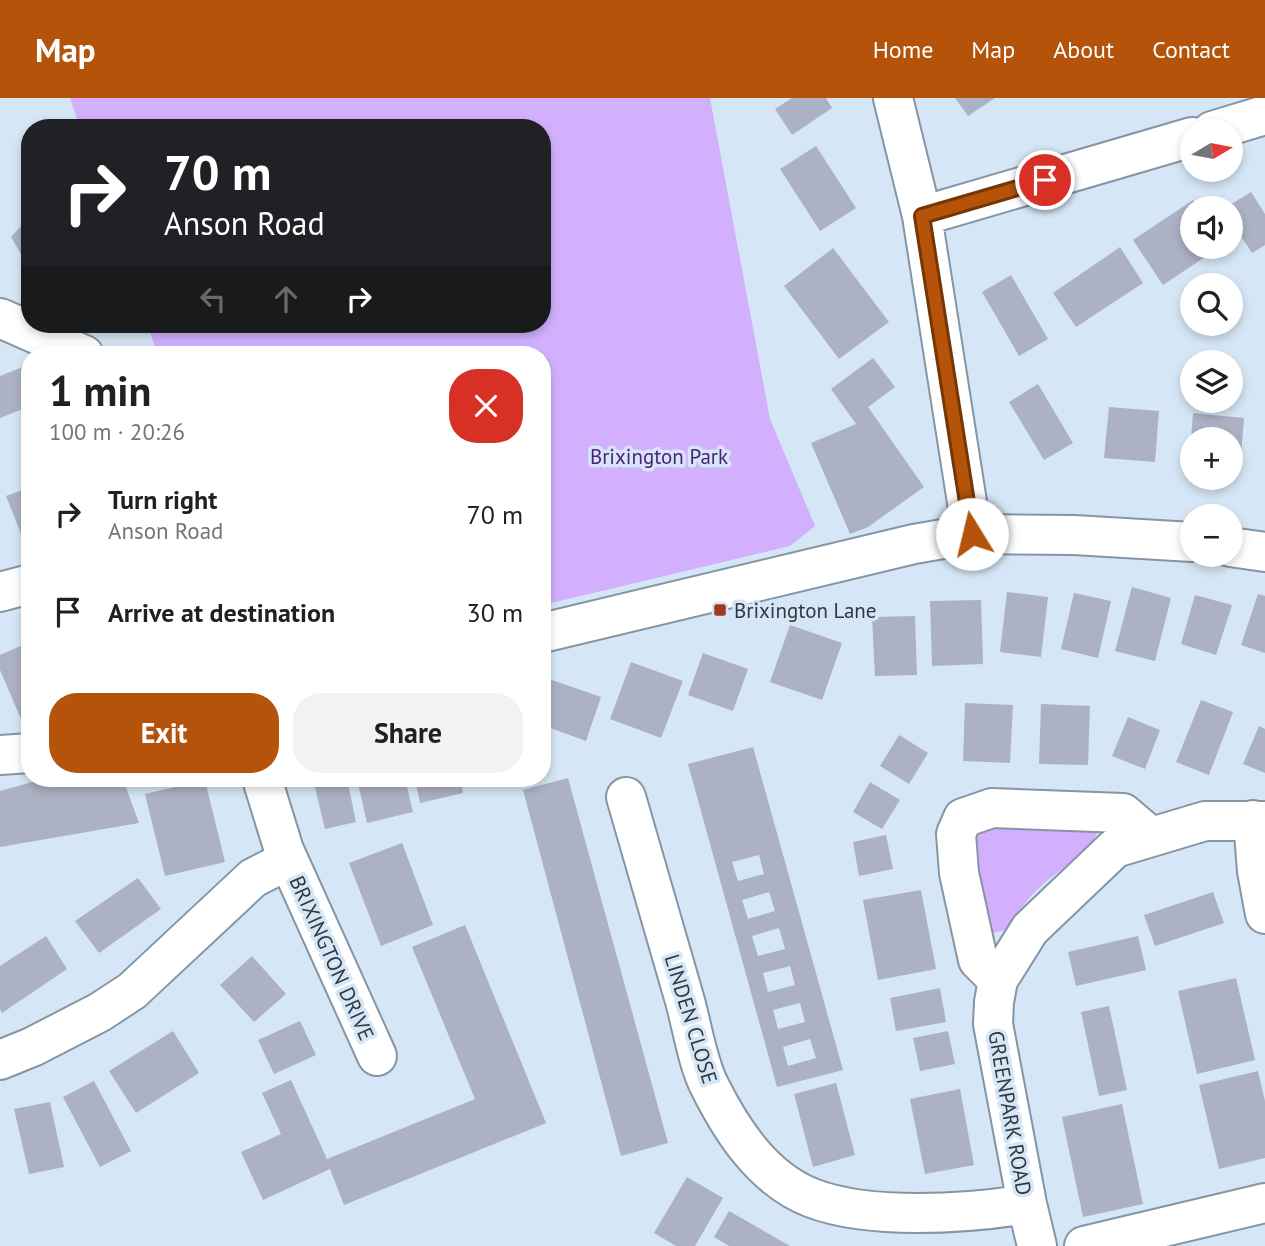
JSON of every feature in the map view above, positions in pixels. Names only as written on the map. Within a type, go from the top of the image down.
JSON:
[{"type":"street","points":[[893,98],[922,216],[972,534]]},
{"type":"street","points":[[922,216],[1180,141]]},
{"type":"street","points":[[0,318],[21,327]]},
{"type":"street","points":[[34,333],[64,346]]},
{"type":"street","points":[[551,631],[914,544],[972,534],[1074,535],[1180,541]]},
{"type":"street","points":[[1243,549],[1265,552]]},
{"type":"street","points":[[0,592],[21,586]]},
{"type":"street","points":[[0,755],[21,753]]},
{"type":"street","name":"BRIXINGTON DRIVE","points":[[265,787],[288,860],[377,1056]]},
{"type":"street","name":"LINDEN CLOSE","points":[[626,797],[708,1085],[739,1138],[773,1175],[811,1197],[853,1208],[895,1211],[987,1210],[1027,1204]]},
{"type":"street","points":[[998,980],[978,960],[962,885],[956,834],[963,818],[992,808],[1123,813],[1150,836]]},
{"type":"street","name":"GREENPARK ROAD","points":[[1037,1246],[993,1024],[998,980],[1030,929],[1115,848],[1205,821],[1259,821]]},
{"type":"street","points":[[1259,821],[1257,871],[1265,914]]},
{"type":"street","name":"BRIXINGTON DRIVE","points":[[0,1060],[32,1047],[100,1012],[132,991],[253,878],[288,860]]},
{"type":"street","points":[[1084,1246],[1265,1203]]},
{"type":"green space","name":"Brixington Park","points":[[70,98],[710,98],[770,419],[815,526],[790,546],[551,603],[551,346],[155,346],[150,333],[551,333],[551,119],[77,119]]},
{"type":"green space","points":[[994,822],[1092,826],[1097,834],[1080,854],[1036,891],[1006,930],[989,934],[972,856],[979,833]]},
{"type":"building","points":[[792,98],[826,98],[832,108],[792,135],[775,109]]},
{"type":"building","points":[[955,98],[995,98],[968,116]]},
{"type":"building","points":[[816,146],[856,208],[820,231],[780,169]]},
{"type":"building","points":[[1251,192],[1265,214],[1265,245],[1252,253],[1243,240],[1243,197]]},
{"type":"building","points":[[1180,209],[1180,259],[1202,259],[1163,285],[1133,240]]},
{"type":"building","points":[[21,226],[21,254],[11,237]]},
{"type":"building","points":[[1120,247],[1143,283],[1076,327],[1053,293]]},
{"type":"building","points":[[833,248],[889,322],[839,359],[784,286]]},
{"type":"building","points":[[1011,275],[1048,339],[1019,356],[982,292]]},
{"type":"building","points":[[873,358],[895,387],[868,407],[924,487],[868,527],[850,534],[811,443],[856,424],[831,389]]},
{"type":"building","points":[[21,368],[21,410],[0,418],[0,376]]},
{"type":"building","points":[[1038,384],[1073,443],[1044,460],[1009,402]]},
{"type":"building","points":[[1109,407],[1159,411],[1155,462],[1104,458]]},
{"type":"building","points":[[1193,413],[1244,418],[1243,430],[1243,427],[1192,427]]},
{"type":"building","points":[[21,490],[21,534],[6,496]]},
{"type":"building","points":[[1132,587],[1171,598],[1155,661],[1115,651]]},
{"type":"building","points":[[1007,592],[1048,597],[1041,657],[1000,652]]},
{"type":"building","points":[[1074,593],[1111,601],[1098,658],[1061,649]]},
{"type":"building","points":[[1258,594],[1265,596],[1265,653],[1241,645]]},
{"type":"building","points":[[1195,595],[1232,605],[1216,655],[1181,644]]},
{"type":"building","points":[[981,600],[983,664],[932,666],[930,601]]},
{"type":"building","points":[[915,616],[917,675],[875,676],[872,617]]},
{"type":"building","points":[[790,625],[842,643],[822,700],[770,682]]},
{"type":"building","points":[[21,646],[21,719],[0,670],[0,655]]},
{"type":"building","points":[[703,653],[748,669],[733,711],[688,695]]},
{"type":"building","points":[[631,662],[683,681],[661,738],[610,719]]},
{"type":"building","points":[[551,680],[601,697],[586,741],[551,728]]},
{"type":"building","points":[[1201,700],[1233,712],[1209,775],[1176,762]]},
{"type":"building","points":[[965,703],[1013,705],[1010,763],[963,761]]},
{"type":"building","points":[[1041,704],[1090,706],[1088,765],[1039,764]]},
{"type":"building","points":[[1128,717],[1160,730],[1145,769],[1112,756]]},
{"type":"building","points":[[1259,726],[1265,729],[1265,773],[1243,764]]},
{"type":"building","points":[[899,735],[928,753],[909,784],[880,766]]},
{"type":"building","points":[[753,747],[843,1070],[777,1087],[688,764]],"holes":[[[759,855],[764,874],[738,881],[732,862]],[[769,892],[775,911],[748,919],[742,900]],[[779,928],[785,949],[758,956],[752,936]],[[790,966],[795,985],[768,992],[763,973]],[[800,1003],[805,1022],[778,1029],[773,1010]],[[810,1039],[816,1058],[788,1066],[783,1047]]]},
{"type":"building","points":[[568,778],[668,1143],[621,1156],[523,790],[551,787],[551,783]]},
{"type":"building","points":[[870,782],[900,800],[882,829],[853,812]]},
{"type":"building","points":[[21,785],[126,787],[139,823],[0,847],[0,791]]},
{"type":"building","points":[[175,787],[207,787],[225,862],[165,876],[145,794]]},
{"type":"building","points":[[315,787],[349,787],[356,822],[325,829]]},
{"type":"building","points":[[359,787],[407,787],[413,812],[367,823]]},
{"type":"building","points":[[417,787],[462,787],[463,793],[420,803]]},
{"type":"building","points":[[886,835],[893,869],[859,876],[853,842]]},
{"type":"building","points":[[402,843],[433,925],[381,946],[349,863]]},
{"type":"building","points":[[138,878],[161,909],[99,953],[75,921]]},
{"type":"building","points":[[921,890],[936,969],[878,980],[863,900]]},
{"type":"building","points":[[1213,892],[1224,923],[1155,946],[1144,915]]},
{"type":"building","points":[[465,925],[546,1123],[344,1205],[330,1169],[263,1200],[241,1152],[281,1134],[262,1093],[291,1080],[327,1159],[475,1099],[412,947]]},
{"type":"building","points":[[46,936],[67,969],[2,1013],[0,966]]},
{"type":"building","points":[[1138,936],[1146,970],[1076,986],[1068,952]]},
{"type":"building","points":[[252,956],[286,994],[254,1022],[220,985]]},
{"type":"building","points":[[1236,978],[1255,1060],[1197,1074],[1178,991]]},
{"type":"building","points":[[940,988],[946,1022],[896,1031],[890,998]]},
{"type":"building","points":[[1109,1006],[1127,1090],[1099,1096],[1081,1012]]},
{"type":"building","points":[[300,1021],[316,1055],[274,1074],[258,1040]]},
{"type":"building","points":[[173,1031],[199,1073],[136,1113],[109,1071]]},
{"type":"building","points":[[948,1031],[955,1064],[920,1071],[913,1038]]},
{"type":"building","points":[[1258,1071],[1265,1101],[1265,1158],[1219,1169],[1199,1085]]},
{"type":"building","points":[[94,1081],[131,1151],[100,1167],[63,1097]]},
{"type":"building","points":[[836,1083],[855,1155],[813,1167],[794,1094]]},
{"type":"building","points":[[960,1089],[974,1165],[925,1174],[910,1099]]},
{"type":"building","points":[[50,1102],[64,1167],[29,1174],[14,1109]]},
{"type":"building","points":[[1122,1104],[1143,1204],[1083,1217],[1062,1117]]},
{"type":"building","points":[[687,1177],[723,1198],[695,1246],[676,1246],[654,1233]]},
{"type":"building","points":[[729,1211],[790,1246],[729,1246],[714,1237]]},
{"type":"place","name":"Brixington Lane","points":[[720,610]]},
{"type":"route","points":[[972,534],[922,216],[1045,180]]}]
